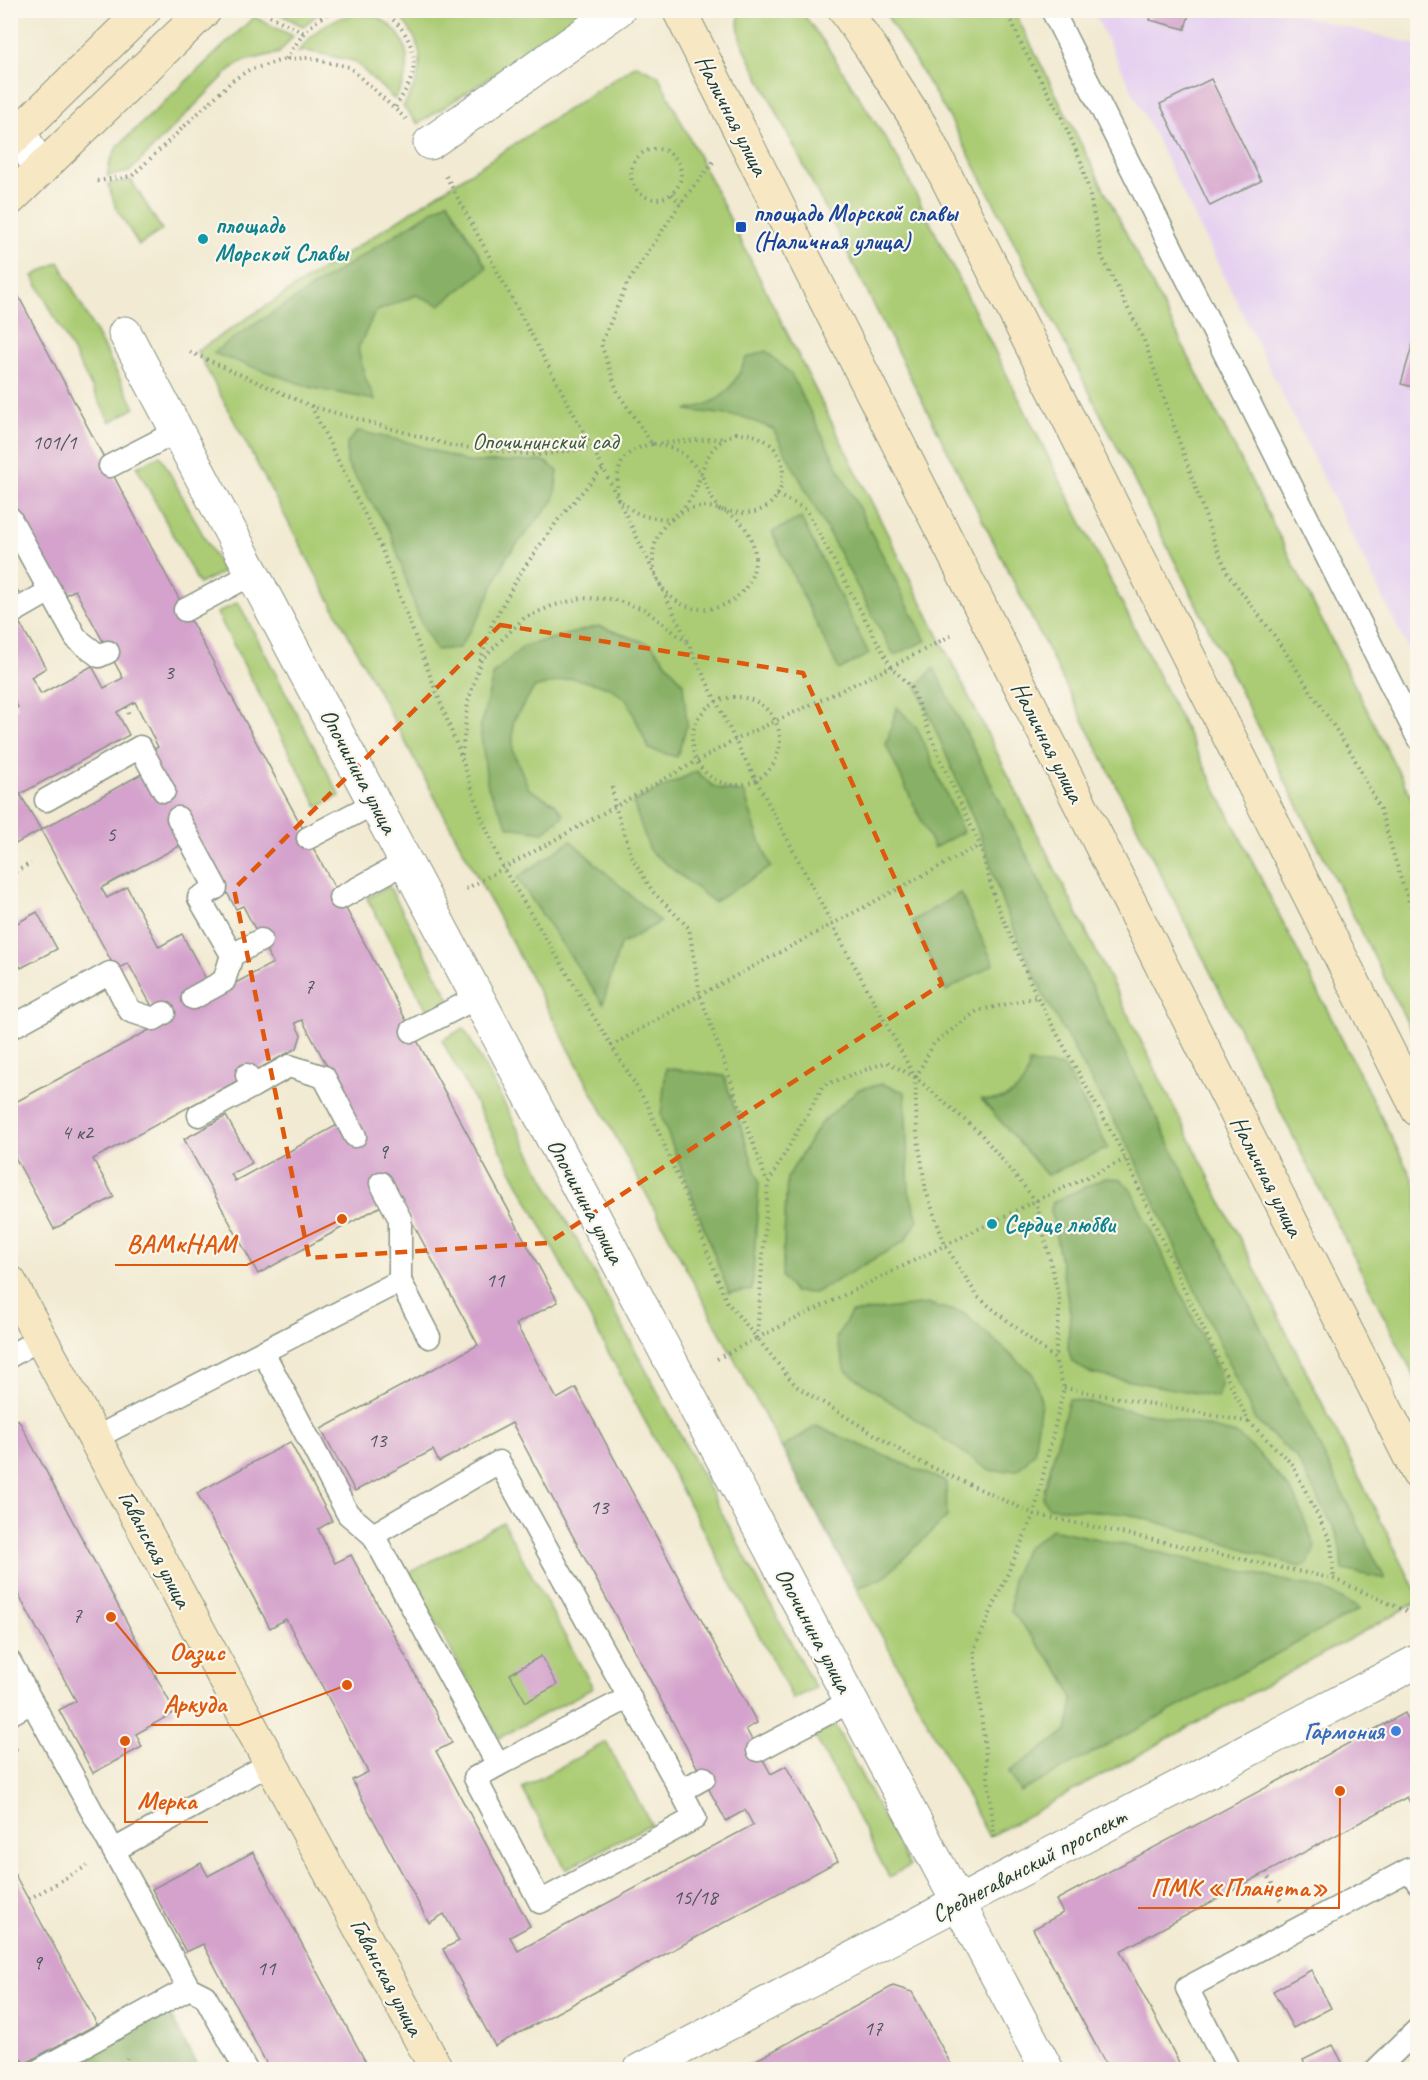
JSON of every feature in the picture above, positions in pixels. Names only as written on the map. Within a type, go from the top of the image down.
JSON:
[{"type":"main road","points":[[14,128],[144,10]]},
{"type":"main road","points":[[10,199],[205,10]]},
{"type":"main road","name":"Наличная улица","points":[[679,10],[1418,1473]]},
{"type":"main road","points":[[845,10],[920,125],[1418,1110]]},
{"type":"main road","name":"Гаванская улица","points":[[10,1282],[437,2070]]},
{"type":"street","points":[[429,143],[618,10]]},
{"type":"street","points":[[14,128],[40,170]]},
{"type":"street","name":"Опочинина улица","points":[[125,333],[1047,2070]]},
{"type":"street","name":"Среднегаванский проспект","points":[[640,2070],[1418,1661]]},
{"type":"lane","points":[[1052,10],[1418,738]]},
{"type":"lane","points":[[110,466],[178,431]]},
{"type":"lane","points":[[14,518],[76,638],[99,656],[108,652]]},
{"type":"lane","points":[[185,610],[254,573]]},
{"type":"lane","points":[[10,614],[50,591]]},
{"type":"lane","points":[[46,800],[140,747],[164,791]]},
{"type":"lane","points":[[308,838],[375,803]]},
{"type":"lane","points":[[178,818],[219,886],[199,898],[232,955]]},
{"type":"lane","points":[[340,898],[406,862]]},
{"type":"lane","points":[[193,998],[224,981],[232,955],[261,940]]},
{"type":"lane","points":[[10,1028],[110,973],[130,1011],[153,1019],[165,1013]]},
{"type":"lane","points":[[412,1031],[478,997]]},
{"type":"lane","points":[[199,1115],[250,1080],[289,1066],[327,1075],[355,1136]]},
{"type":"lane","points":[[381,1183],[400,1219],[400,1281],[429,1337]]},
{"type":"lane","points":[[95,1438],[400,1281]]},
{"type":"lane","points":[[10,1356],[41,1338]]},
{"type":"lane","points":[[262,1352],[348,1514],[373,1535],[498,1766]]},
{"type":"lane","points":[[373,1535],[500,1462],[630,1696],[695,1818],[540,1902],[475,1778],[630,1696]]},
{"type":"lane","points":[[10,1662],[189,1988],[206,1996],[246,2070]]},
{"type":"lane","points":[[758,1750],[852,1701]]},
{"type":"lane","points":[[10,1714],[32,1702]]},
{"type":"lane","points":[[114,1850],[271,1763]]},
{"type":"lane","points":[[681,1791],[704,1778]]},
{"type":"lane","points":[[1229,2070],[1187,1988],[1410,1869],[1418,1883]]},
{"type":"lane","points":[[40,2070],[189,1988]]},
{"type":"lane","points":[[1376,2070],[1418,2029]]},
{"type":"path","points":[[259,10],[304,33]]},
{"type":"path","points":[[286,59],[304,33],[318,20],[336,10]]},
{"type":"path","points":[[378,10],[389,15],[400,26],[410,41],[413,56],[413,73],[407,89],[394,108]]},
{"type":"path","points":[[1007,10],[1023,48],[1061,116],[1081,162],[1089,191],[1101,257],[1144,340],[1228,574],[1274,635],[1352,754],[1380,809],[1403,886],[1418,925]]},
{"type":"path","points":[[97,181],[132,176],[233,80],[249,70],[286,59],[308,58],[349,67],[429,143]]},
{"type":"path","points":[[663,149],[676,158],[682,173],[681,181],[672,194],[656,200],[639,193],[634,186],[631,169],[640,154],[663,149]]},
{"type":"path","points":[[713,162],[680,204],[627,284],[601,344],[618,393],[652,444],[676,449],[687,457],[701,474],[711,497],[720,510],[735,518],[747,530],[753,545],[755,563],[751,579],[742,593],[729,603],[713,609],[696,609],[680,603],[656,580],[653,563],[655,546],[661,531],[690,502],[696,491],[701,474],[706,459],[713,447],[723,438]]},
{"type":"path","points":[[444,172],[603,468],[735,740],[831,924],[915,1077],[917,1133],[926,1191],[945,1245],[978,1297],[1055,1359]]},
{"type":"path","points":[[672,194],[680,204]]},
{"type":"path","points":[[190,352],[311,406],[453,446],[538,454],[592,448]]},
{"type":"path","points":[[311,406],[380,545],[503,868],[647,1104],[692,1211],[726,1301],[796,1386],[916,1460],[1034,1514],[1334,1579],[1413,1614]]},
{"type":"path","points":[[736,433],[749,433],[762,437],[773,446],[784,470],[783,483],[777,495],[768,505],[745,514],[704,507],[687,510],[672,519],[648,518],[637,514],[618,500],[617,475],[621,463],[629,453],[640,446],[723,438],[736,433]]},
{"type":"path","points":[[462,756],[468,702],[492,624],[521,572],[558,520],[603,468]]},
{"type":"path","points":[[777,495],[806,509],[891,667],[911,687],[941,762],[980,845],[995,900],[1038,997],[1126,1160],[1182,1285],[1249,1422],[1292,1464],[1331,1542],[1334,1579]]},
{"type":"path","points":[[480,661],[524,618],[552,606],[580,598],[612,599],[644,609],[688,643]]},
{"type":"path","points":[[466,889],[735,740],[891,667],[952,635]]},
{"type":"path","points":[[729,697],[743,697],[767,709],[776,720],[780,741],[776,761],[768,772],[756,780],[743,785],[729,785],[704,772],[696,761],[692,748],[692,734],[696,720],[716,701],[729,697]]},
{"type":"path","points":[[612,787],[615,806],[633,859],[653,892],[689,928],[700,995],[768,1183],[757,1338]]},
{"type":"path","points":[[611,1046],[700,995],[980,845]]},
{"type":"path","points":[[10,875],[31,863]]},
{"type":"path","points":[[915,1077],[934,1043],[977,1011],[1038,997]]},
{"type":"path","points":[[768,1183],[824,1085],[887,1062],[915,1077],[981,1134],[1036,1201],[1060,1302],[1055,1359],[1064,1388],[1034,1514],[974,1650],[995,1841]]},
{"type":"path","points":[[717,1359],[945,1245],[1126,1160]]},
{"type":"path","points":[[1064,1388],[1249,1422]]},
{"type":"path","points":[[29,1899],[114,1850]]},
{"type":"highlighted area","points":[[500,625],[803,673],[942,984],[548,1243],[309,1258],[234,889]]},
{"type":"shaded area","points":[[1093,11],[1282,11],[1417,45],[1417,667]]},
{"type":"green space","points":[[274,11],[322,11],[303,26]]},
{"type":"green space","points":[[394,11],[580,11],[572,22],[557,34],[418,124],[403,107],[411,93],[419,68],[418,45],[413,34]]},
{"type":"green space","points":[[742,11],[801,11],[826,45],[896,155],[1417,1188],[1417,1382],[748,56],[738,26]]},
{"type":"green space","points":[[884,11],[1014,11],[1417,809],[1417,1042],[988,191],[948,115]]},
{"type":"green space","points":[[357,14],[381,19],[394,29],[405,47],[407,68],[405,79],[394,99],[354,61],[307,51],[298,52],[323,26]]},
{"type":"green space","points":[[254,17],[293,36],[279,53],[244,61],[231,69],[129,172],[107,176],[117,147]]},
{"type":"green space","name":"Опочининский сад","points":[[636,65],[658,75],[1417,1593],[1417,1602],[989,1837],[197,351]]},
{"type":"green space","points":[[131,180],[162,230],[139,245],[116,208],[108,184]]},
{"type":"green space","points":[[448,201],[487,268],[440,305],[416,295],[375,312],[358,349],[365,377],[375,400],[313,388],[213,353],[244,331]]},
{"type":"green space","points":[[59,262],[135,408],[110,422],[33,276]]},
{"type":"green space","points":[[766,351],[791,374],[926,641],[894,655],[773,429],[743,417],[686,410],[708,404],[724,394],[736,379],[746,358]]},
{"type":"green space","points":[[358,431],[411,443],[467,462],[544,461],[558,471],[554,500],[507,556],[480,615],[459,648],[436,650],[420,621],[390,531],[347,464],[347,443]]},
{"type":"green space","points":[[160,455],[223,572],[199,584],[137,467]]},
{"type":"green space","points":[[801,518],[869,654],[839,670],[772,532]]},
{"type":"green space","points":[[238,602],[340,796],[318,807],[217,613]]},
{"type":"green space","points":[[599,626],[652,645],[683,683],[687,725],[677,757],[649,749],[627,700],[609,687],[571,678],[534,688],[513,721],[513,751],[529,789],[554,803],[564,815],[544,832],[509,827],[488,788],[480,728],[494,673],[524,646]]},
{"type":"green space","points":[[934,668],[1385,1579],[1343,1570],[1338,1536],[1296,1457],[1255,1420],[1132,1153],[1044,996],[1002,902],[984,844],[917,686]]},
{"type":"green space","points":[[897,707],[917,728],[963,832],[934,848],[886,745]]},
{"type":"green space","points":[[697,771],[713,786],[729,791],[744,792],[771,867],[714,902],[650,851],[633,802]]},
{"type":"green space","points":[[571,841],[660,922],[620,945],[603,1004],[517,878]]},
{"type":"green space","points":[[389,886],[450,1000],[428,1012],[367,898]]},
{"type":"green space","points":[[960,893],[994,964],[946,991],[912,921]]},
{"type":"green space","points":[[464,1028],[815,1688],[793,1699],[442,1040]]},
{"type":"green space","points":[[1029,1063],[1064,1067],[1108,1148],[1047,1175],[981,1099],[999,1099],[1014,1093],[1024,1080]]},
{"type":"green space","points":[[666,1068],[724,1076],[759,1182],[752,1290],[729,1293],[661,1116]]},
{"type":"green space","points":[[882,1084],[905,1092],[909,1191],[918,1220],[905,1241],[815,1293],[794,1292],[782,1277],[787,1178],[819,1125],[859,1089]]},
{"type":"green space","points":[[1105,1178],[1120,1179],[1130,1188],[1219,1372],[1221,1385],[1217,1397],[1092,1374],[1072,1362],[1068,1348],[1070,1312],[1051,1210],[1053,1202]]},
{"type":"green space","points":[[928,1304],[963,1313],[1033,1374],[1041,1401],[1034,1453],[1018,1470],[990,1471],[846,1371],[836,1338],[851,1313]]},
{"type":"green space","points":[[1069,1399],[1167,1417],[1236,1434],[1259,1454],[1295,1496],[1315,1547],[1308,1564],[1299,1567],[1199,1534],[1128,1514],[1048,1507],[1043,1499],[1044,1491]]},
{"type":"green space","points":[[816,1426],[946,1482],[947,1517],[883,1578],[857,1588],[782,1448]]},
{"type":"green space","points":[[503,1522],[593,1688],[499,1738],[409,1573]]},
{"type":"green space","points":[[1052,1529],[1323,1589],[1360,1609],[1020,1792],[1009,1772],[1067,1731],[1073,1700],[1064,1677],[1011,1611],[1012,1579],[1025,1549]]},
{"type":"green space","points":[[835,1725],[909,1866],[889,1877],[815,1736]]},
{"type":"green space","points":[[606,1742],[651,1824],[566,1869],[522,1788]]},
{"type":"green space","points":[[167,2009],[199,2069],[55,2070]]},
{"type":"building","points":[[1153,10],[1190,10],[1185,29],[1150,20]]},
{"type":"building","points":[[1211,79],[1261,181],[1210,206],[1160,104]]},
{"type":"building","points":[[10,280],[558,1302],[516,1324],[557,1399],[576,1388],[757,1723],[746,1729],[771,1774],[786,1766],[838,1861],[495,2046],[443,1949],[459,1941],[444,1914],[429,1923],[352,1780],[368,1772],[286,1619],[270,1628],[197,1493],[290,1442],[332,1521],[318,1529],[335,1563],[351,1555],[452,1743],[436,1751],[530,1926],[510,1937],[518,1951],[753,1825],[745,1810],[726,1821],[512,1423],[439,1462],[433,1450],[355,1491],[321,1429],[478,1345],[389,1179],[383,1205],[258,1274],[184,1139],[226,1116],[252,1163],[231,1174],[235,1181],[339,1124],[363,1132],[302,1020],[295,1023],[301,1035],[297,1048],[93,1159],[114,1197],[54,1229],[10,1148],[10,1105],[168,1020],[154,1010],[128,963],[116,970],[41,830],[10,847],[10,710],[18,707],[10,694],[10,627],[19,622],[46,668],[31,677],[41,694],[92,666],[104,688],[123,678],[75,590],[63,596],[10,496]],"holes":[[[135,702],[158,747],[151,751],[145,772],[41,830],[20,794],[129,735],[117,712]],[[185,815],[236,909],[243,906],[273,963],[196,1004],[207,981],[182,934],[159,947],[127,887],[107,898],[101,888],[183,844]]]},
{"type":"building","points":[[1418,329],[1418,388],[1401,384]]},
{"type":"building","points":[[10,579],[19,593],[10,597]]},
{"type":"building","points":[[37,912],[57,949],[21,968],[10,949],[10,927]]},
{"type":"building","points":[[18,1419],[175,1712],[136,1734],[142,1747],[93,1773],[59,1710],[76,1701],[10,1579],[10,1424]]},
{"type":"building","points":[[541,1656],[557,1685],[526,1702],[510,1674]]},
{"type":"building","points":[[1405,1713],[1411,1726],[1418,1722],[1418,1817],[1407,1797],[1120,1951],[1183,2070],[1109,2070],[1033,1929],[1063,1913],[1056,1900]]},
{"type":"building","points":[[253,1852],[370,2070],[270,2070],[203,1944],[186,1952],[152,1889],[201,1863],[208,1876]]},
{"type":"building","points":[[10,1866],[97,2024],[24,2064],[10,2040]]},
{"type":"building","points":[[1311,1970],[1331,2008],[1293,2028],[1273,1991]]},
{"type":"building","points":[[893,1986],[912,1992],[954,2070],[738,2070]]},
{"type":"building","points":[[1333,2045],[1343,2064],[1334,2070],[1308,2070],[1303,2060]]},
{"type":"place","name":"площадь Морской славы (Наличная улица)","points":[[741,227]]},
{"type":"place","name":"площадь Морской Славы","points":[[203,239]]},
{"type":"place","name":"ВАМкНАМ","points":[[342,1219]]},
{"type":"place","name":"Сердце любви","points":[[992,1224]]},
{"type":"place","name":"Оазис","points":[[111,1617]]},
{"type":"place","name":"Аркуда","points":[[347,1685]]},
{"type":"place","name":"Гармония","points":[[1396,1731]]},
{"type":"place","name":"Мерка","points":[[125,1741]]},
{"type":"place","name":"ПМК «Планета»","points":[[1340,1791]]}]
